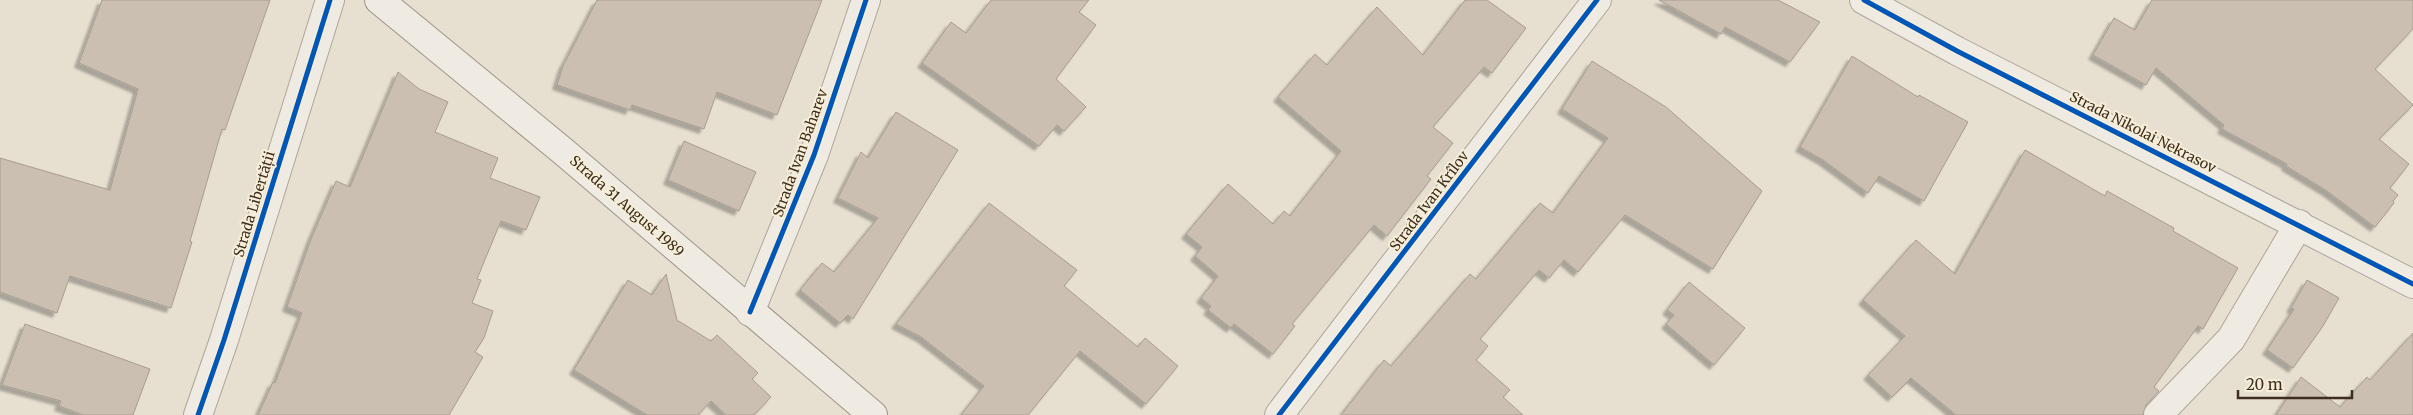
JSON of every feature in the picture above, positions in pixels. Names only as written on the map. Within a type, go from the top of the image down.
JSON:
[{"type":"street","name":"Strada Libertății","points":[[198,415],[227,330],[330,0]]},
{"type":"street","name":"Strada 31 August 1989","points":[[379,0],[564,152],[873,415]]},
{"type":"street","name":"Strada Ivan Baharev","points":[[750,312],[814,156],[866,0]]},
{"type":"street","name":"Strada Ivan Krîlov","points":[[1279,415],[1597,0]]},
{"type":"street","name":"Strada Nikolai Nekrasov","points":[[1864,0],[1957,51],[2299,224],[2413,284]]},
{"type":"street","points":[[2158,415],[2231,339],[2299,224]]},
{"type":"building","points":[[102,0],[270,0],[225,130],[222,129],[190,241],[192,242],[171,308],[70,276],[57,313],[0,292],[0,158],[110,190],[138,89],[79,63]]},
{"type":"building","points":[[597,0],[822,0],[777,115],[717,92],[704,129],[632,105],[630,110],[557,85],[563,66]]},
{"type":"building","points":[[991,0],[1089,0],[1079,12],[1096,25],[1056,79],[1086,107],[1064,131],[1057,125],[1039,146],[922,63],[951,22],[966,33]]},
{"type":"building","points":[[1465,0],[1487,0],[1526,28],[1492,73],[1484,67],[1433,127],[1453,143],[1427,176],[1431,179],[1387,236],[1374,225],[1292,324],[1295,326],[1273,354],[1234,324],[1231,328],[1208,310],[1211,306],[1201,298],[1218,276],[1195,256],[1202,247],[1186,234],[1228,184],[1273,224],[1284,211],[1290,216],[1341,151],[1278,97],[1315,54],[1327,65],[1377,7],[1423,55]]},
{"type":"building","points":[[1659,0],[1778,0],[1820,22],[1790,62],[1725,27],[1721,34]]},
{"type":"building","points":[[2152,0],[2413,0],[2413,29],[2375,69],[2413,105],[2379,139],[2409,164],[2390,188],[2398,195],[2393,201],[2394,203],[2375,227],[2327,191],[2286,166],[2287,164],[2222,129],[2224,125],[2156,68],[2146,85],[2093,55],[2114,18],[2135,30]]},
{"type":"building","points":[[1852,56],[1918,97],[1919,95],[1968,122],[1924,201],[1879,176],[1868,193],[1823,160],[1800,147]]},
{"type":"building","points":[[1592,61],[1666,107],[1762,191],[1713,269],[1625,215],[1578,272],[1564,260],[1549,278],[1539,270],[1480,339],[1488,346],[1476,360],[1510,390],[1503,397],[1523,415],[1341,415],[1384,360],[1391,366],[1470,274],[1476,279],[1540,203],[1553,213],[1608,138],[1562,109]]},
{"type":"building","points":[[398,72],[419,89],[448,102],[435,132],[498,158],[490,178],[540,197],[526,230],[501,221],[477,279],[481,280],[472,303],[493,311],[484,338],[475,352],[483,357],[449,415],[258,415],[273,382],[275,383],[302,313],[287,307],[311,239],[336,181],[350,187]]},
{"type":"building","points":[[896,112],[958,150],[853,319],[848,315],[840,323],[800,290],[822,263],[834,272],[878,218],[838,198],[861,152],[868,158]]},
{"type":"building","points":[[684,141],[756,172],[739,211],[668,180]]},
{"type":"building","points":[[2025,150],[2105,196],[2107,191],[2174,228],[2173,231],[2238,268],[2203,329],[2198,326],[2154,387],[2159,391],[2146,405],[2143,415],[1956,415],[1911,378],[1892,397],[1868,375],[1905,336],[1863,300],[1916,240],[1955,274]]},
{"type":"building","points":[[989,203],[1077,270],[1064,286],[1138,347],[1145,338],[1178,366],[1146,404],[1080,351],[1028,415],[961,415],[984,386],[921,337],[896,324]]},
{"type":"building","points":[[666,274],[677,320],[711,341],[717,335],[758,373],[752,379],[771,397],[754,415],[726,415],[711,401],[698,415],[647,415],[574,370],[628,280],[652,295]]},
{"type":"building","points":[[2307,280],[2339,298],[2323,326],[2293,368],[2267,350],[2294,309],[2291,308]]},
{"type":"building","points":[[1689,282],[1745,328],[1714,365],[1666,324],[1674,315],[1667,310]]},
{"type":"building","points":[[25,324],[150,369],[133,415],[83,415],[59,406],[61,401],[2,385]]},
{"type":"building","points":[[2413,333],[2413,415],[2276,415],[2301,377],[2340,407],[2367,377],[2370,380]]},
{"type":"cycle path","points":[[198,415],[224,340],[330,0]]},
{"type":"cycle path","points":[[750,312],[814,155],[866,0]]},
{"type":"cycle path","points":[[1279,415],[1597,0]]},
{"type":"cycle path","points":[[1864,0],[1957,51],[2413,284]]}]
